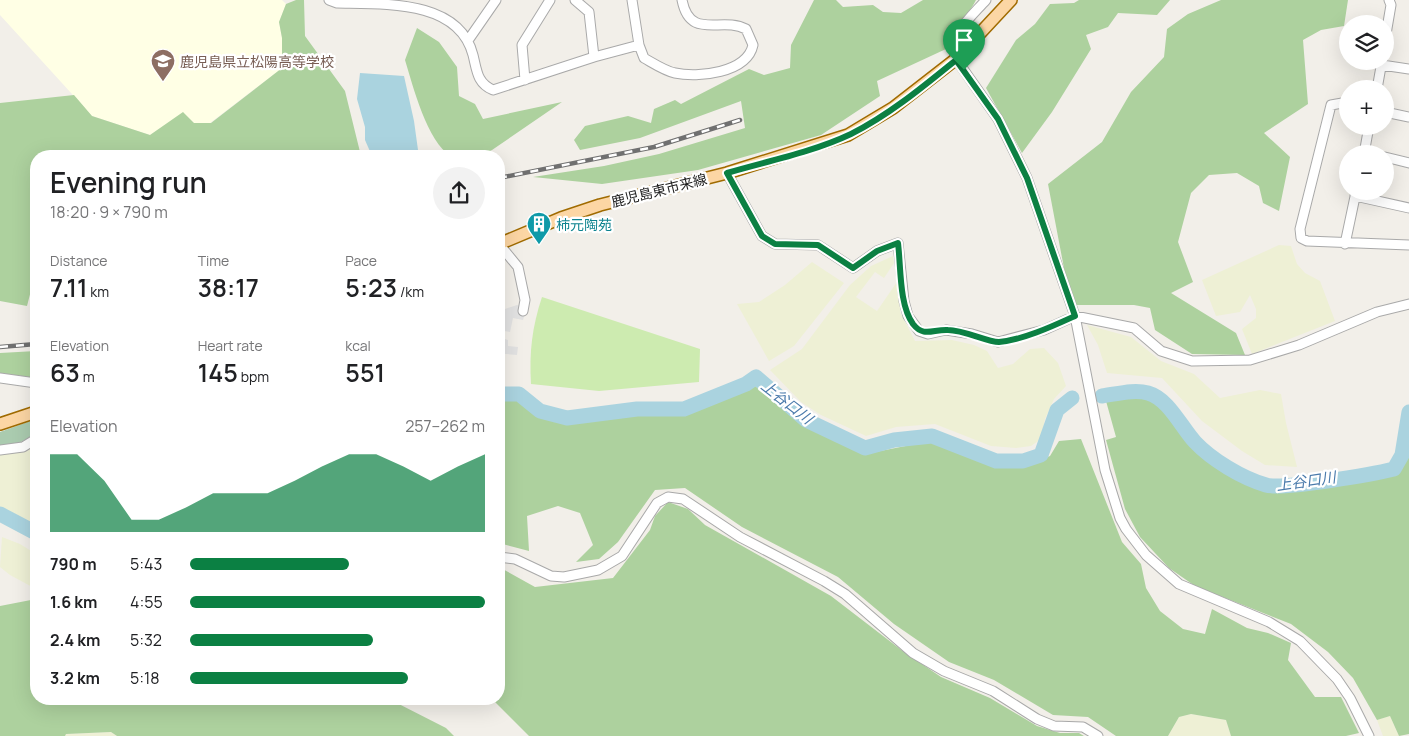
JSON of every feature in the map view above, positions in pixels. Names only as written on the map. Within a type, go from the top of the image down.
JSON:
[{"type":"main road","name":"鹿児島東市来線","points":[[505,241],[600,204],[727,173],[804,151],[848,135],[893,108],[956,60],[1011,0]]},
{"type":"main road","points":[[0,424],[30,414]]},
{"type":"street","points":[[329,0],[336,3],[419,4],[435,9],[454,22],[469,39],[477,75],[483,86],[492,90],[594,57],[639,45]]},
{"type":"street","points":[[435,9],[440,0]]},
{"type":"street","points":[[469,39],[496,0]]},
{"type":"street","points":[[525,80],[522,45],[550,0]]},
{"type":"street","points":[[575,0],[589,12],[594,57]]},
{"type":"street","points":[[632,0],[639,45],[644,58],[673,73],[698,76],[740,64],[746,60],[752,46],[746,29],[732,25],[706,26],[700,24],[687,15],[682,0]]},
{"type":"street","points":[[986,0],[957,35],[954,46],[956,60],[998,119],[1027,178],[1075,316],[1105,470],[1120,518],[1134,541],[1146,555],[1179,584],[1269,622],[1300,642],[1337,679],[1350,698],[1369,736]]},
{"type":"street","points":[[1389,0],[1391,4],[1389,15]]},
{"type":"street","points":[[1394,66],[1409,69]]},
{"type":"street","points":[[1339,104],[1331,105],[1299,234],[1306,241],[1409,245]]},
{"type":"street","points":[[1394,114],[1409,117]]},
{"type":"street","points":[[1394,159],[1409,163]]},
{"type":"street","points":[[727,173],[762,236],[775,244],[818,245],[853,268],[877,251],[898,243],[904,301],[908,316],[919,330],[928,334],[946,330],[972,334],[998,342],[1044,330],[1075,316],[1134,328],[1160,351],[1192,361],[1250,360],[1299,345],[1377,312],[1409,304]]},
{"type":"street","points":[[1345,244],[1354,200]]},
{"type":"street","points":[[1378,200],[1409,208]]},
{"type":"street","points":[[505,251],[518,267],[525,300],[524,312]]},
{"type":"street","points":[[0,378],[30,382]]},
{"type":"street","points":[[0,450],[23,447],[30,443]]},
{"type":"street","points":[[505,558],[515,560],[551,576],[564,577],[598,570],[622,556],[657,503],[668,497],[683,499],[740,537],[845,594],[913,653],[944,671],[993,691],[1037,719],[1054,726],[1083,727],[1098,736]]},
{"type":"shaded area","name":"鹿児島県立松陽高等学校","points":[[0,0],[282,0],[286,4],[279,22],[282,38],[282,68],[210,123],[194,123],[183,113],[150,135],[92,116],[0,15]]},
{"type":"shaded area","points":[[1279,245],[1291,246],[1297,264],[1305,273],[1320,281],[1335,321],[1252,354],[1242,329],[1256,318],[1256,309],[1250,295],[1240,312],[1216,316],[1202,280]]},
{"type":"shaded area","points":[[893,256],[894,263],[884,278],[875,272],[856,297],[877,311],[899,279],[900,312],[915,341],[952,340],[974,345],[987,351],[998,368],[1013,364],[1030,349],[1044,348],[1058,363],[1066,386],[1054,399],[1045,419],[1041,439],[1031,446],[1016,448],[991,446],[935,424],[896,427],[866,436],[821,415],[801,402],[770,370],[802,349],[850,285],[871,266]]},
{"type":"shaded area","points":[[812,262],[844,283],[794,346],[769,361],[737,304],[759,302],[785,285]]},
{"type":"shaded area","points":[[517,305],[527,308],[523,320],[513,318],[510,332],[505,331],[505,309]]},
{"type":"shaded area","points":[[1087,325],[1131,337],[1161,361],[1194,374],[1220,398],[1260,390],[1281,394],[1297,467],[1265,465],[1242,451],[1202,421],[1162,378],[1107,373],[1098,345]]},
{"type":"shaded area","points":[[505,339],[508,340],[508,346],[518,347],[517,355],[506,354]]},
{"type":"shaded area","points":[[30,421],[30,437],[15,445],[0,446],[0,432]]},
{"type":"shaded area","points":[[30,449],[30,533],[0,518],[0,454],[25,452]]},
{"type":"shaded area","points":[[2,537],[30,550],[30,586],[10,575],[0,567]]},
{"type":"shaded area","points":[[1191,714],[1226,720],[1231,736],[1168,736],[1179,717]]},
{"type":"shaded area","points":[[1390,716],[1399,736],[1383,736],[1377,720]]},
{"type":"shaded area","points":[[111,732],[117,736],[65,736],[66,734]]},
{"type":"green space","points":[[296,0],[304,0],[305,36],[345,91],[360,150],[30,150],[30,294],[27,306],[0,301],[0,103],[74,95],[92,116],[150,135],[183,112],[194,123],[211,123],[282,68],[282,38],[279,22],[286,4]]},
{"type":"green space","points":[[814,0],[836,0],[843,7],[873,5],[883,12],[901,13],[923,0],[976,0],[955,29],[946,49],[877,81],[880,96],[821,135],[698,170],[602,184],[533,177],[604,166],[659,154],[745,128],[741,101],[640,138],[580,150],[574,140],[585,126],[628,116],[651,123],[654,109],[675,100],[681,104],[749,69],[764,75],[790,68],[791,45]]},
{"type":"green space","points":[[1079,0],[1170,0],[1157,15],[1118,13],[1108,27],[1086,35],[1091,49],[1052,112],[1022,153],[986,88],[1016,40],[1035,24],[1050,4],[1074,3]]},
{"type":"green space","points":[[1221,0],[1348,0],[1346,15],[1339,15],[1339,27],[1321,30],[1303,40],[1308,104],[1264,133],[1290,157],[1279,211],[1263,203],[1259,186],[1237,173],[1209,175],[1191,193],[1178,242],[1193,282],[1171,293],[1236,333],[1245,355],[1192,354],[1155,330],[1150,308],[1134,305],[1071,305],[1048,184],[1102,142],[1131,92],[1164,57],[1167,29],[1188,14]]},
{"type":"green space","points":[[417,28],[439,42],[457,67],[459,96],[475,104],[483,119],[562,102],[492,150],[443,150],[435,139],[422,112],[405,60]]},
{"type":"green space","points":[[542,297],[700,349],[699,382],[599,391],[531,384],[532,340]]},
{"type":"green space","points":[[30,351],[30,377],[0,373],[0,353]]},
{"type":"green space","points":[[754,385],[803,425],[865,454],[931,441],[992,465],[1020,468],[1050,456],[1059,441],[1081,439],[1122,542],[1141,564],[1146,588],[1160,611],[1183,629],[1205,634],[1212,609],[1247,628],[1268,633],[1291,643],[1288,660],[1315,697],[1341,697],[1359,733],[1346,736],[1231,736],[1226,720],[1191,714],[1179,717],[1168,736],[1116,736],[1088,717],[1053,715],[994,680],[949,662],[894,624],[838,577],[742,527],[685,488],[655,490],[618,542],[599,559],[576,562],[593,545],[580,513],[558,506],[527,516],[529,551],[505,545],[505,399],[515,399],[539,416],[568,424],[640,414],[690,414]]},
{"type":"green space","points":[[1131,396],[1146,396],[1159,404],[1192,444],[1218,466],[1253,486],[1275,491],[1391,476],[1402,469],[1409,455],[1409,734],[1399,736],[1390,716],[1377,720],[1353,678],[1328,652],[1291,624],[1195,586],[1169,568],[1140,537],[1125,509],[1106,440],[1116,437],[1106,401]]},
{"type":"green space","points":[[668,502],[688,509],[705,525],[831,596],[900,649],[941,677],[990,698],[1037,726],[1060,733],[1079,733],[1084,736],[529,736],[498,705],[505,705],[505,570],[535,587],[613,578],[650,530],[655,516]]},
{"type":"green space","points":[[30,600],[30,705],[401,705],[446,728],[454,736],[117,736],[111,732],[66,734],[65,736],[0,736],[0,606]]},
{"type":"water","points":[[360,73],[404,76],[418,150],[369,150],[365,140],[365,127],[357,99]]},
{"type":"waterway","name":"上谷口川","points":[[505,394],[519,394],[540,411],[567,418],[637,409],[684,409],[746,384],[756,377],[806,420],[865,448],[894,440],[932,436],[996,461],[1023,461],[1041,455],[1057,410],[1072,398]]},
{"type":"waterway","name":"上谷口川","points":[[1102,396],[1125,392],[1148,393],[1155,396],[1168,407],[1202,449],[1228,468],[1247,478],[1266,485],[1275,486],[1328,481],[1394,469],[1402,455],[1409,412]]},
{"type":"waterway","name":"上谷口川","points":[[0,514],[30,530]]},
{"type":"railway","points":[[505,177],[654,147],[740,120]]},
{"type":"railway","points":[[0,347],[30,344]]},
{"type":"place","name":"鹿児島県立松陽高等学校","points":[[163,82]]},
{"type":"place","name":"柿元陶苑","points":[[539,245]]},
{"type":"route","points":[[956,60],[964,70],[998,119],[1027,178],[1075,316],[1044,330],[998,342],[972,334],[946,330],[928,334],[919,330],[908,316],[904,301],[898,243],[877,251],[853,268],[818,245],[775,244],[762,236],[727,173],[804,151],[848,135],[893,108],[956,60]]}]
